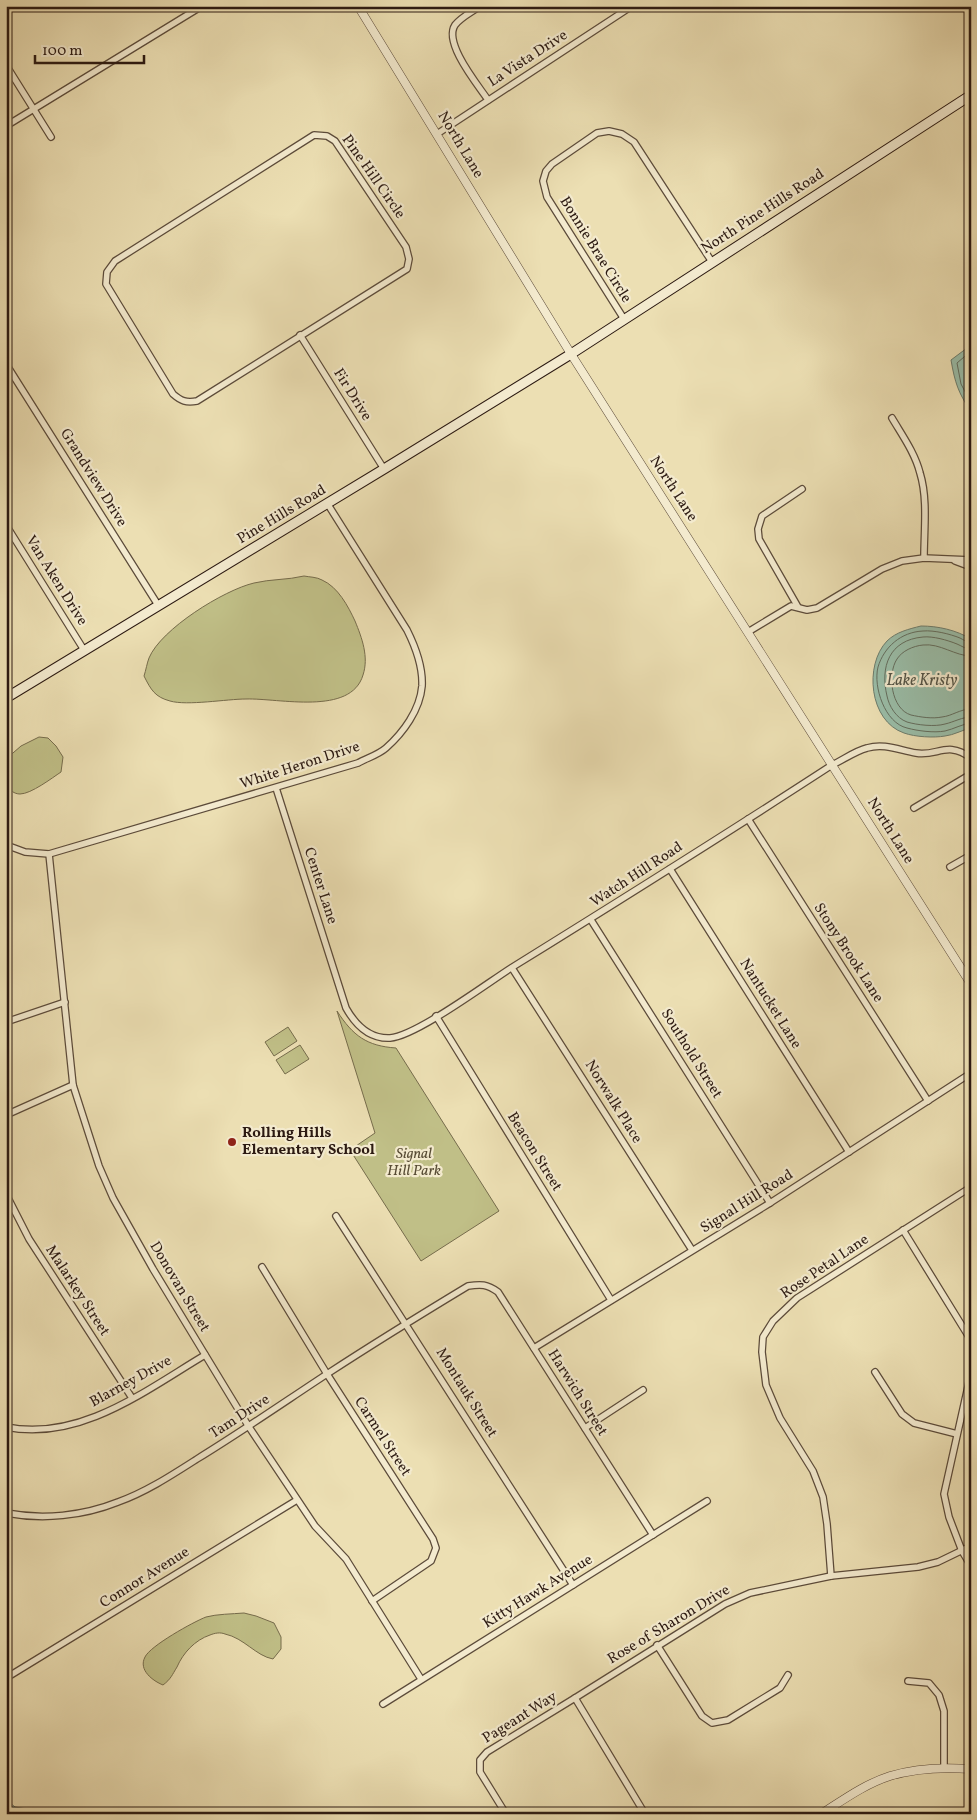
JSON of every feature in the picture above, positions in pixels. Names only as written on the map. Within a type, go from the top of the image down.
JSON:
[{"type":"main road","name":"North Pine Hills Road","points":[[571,354],[971,95]]},
{"type":"main road","name":"Pine Hills Road","points":[[8,694],[384,469],[571,354]]},
{"type":"street","points":[[6,126],[202,6]]},
{"type":"street","name":"North Lane","points":[[358,6],[571,354],[971,984]]},
{"type":"street","points":[[480,6],[454,26],[452,38],[457,52],[488,100]]},
{"type":"street","name":"La Vista Drive","points":[[437,134],[632,6]]},
{"type":"street","points":[[6,65],[51,137]]},
{"type":"street","name":"Bonnie Brae Circle","points":[[624,319],[547,197],[543,181],[546,171],[552,164],[597,134],[609,131],[622,134],[634,142],[712,262]]},
{"type":"street","name":"Pine Hill Circle","points":[[314,135],[327,136],[335,142],[395,231],[406,248],[409,259],[407,269],[300,335],[197,400],[189,402],[180,400],[172,394],[106,284],[107,272],[115,260],[314,135]]},
{"type":"street","name":"Fir Drive","points":[[300,335],[384,469]]},
{"type":"street","name":"Grandview Drive","points":[[6,364],[158,605]]},
{"type":"street","points":[[892,418],[912,453],[920,473],[924,493],[924,558]]},
{"type":"street","points":[[798,607],[759,539],[758,529],[762,516],[802,489]]},
{"type":"street","name":"White Heron Drive","points":[[6,845],[25,852],[49,854],[358,763],[384,750],[408,724],[416,708],[422,686],[418,660],[407,630],[327,503]]},
{"type":"street","name":"Van Aken Drive","points":[[6,524],[84,650]]},
{"type":"street","points":[[748,632],[791,606],[807,610],[818,608],[882,569],[902,561],[924,558],[971,560]]},
{"type":"street","points":[[953,560],[971,567]]},
{"type":"street","name":"Watch Hill Road","points":[[341,991],[346,1008],[354,1021],[370,1034],[390,1038],[407,1033],[591,920],[832,765],[866,748],[881,746],[902,748],[916,753],[944,749],[960,751],[971,758]]},
{"type":"street","points":[[914,808],[971,774]]},
{"type":"street","name":"Center Lane","points":[[276,788],[341,991]]},
{"type":"street","name":"Stony Brook Lane","points":[[748,819],[928,1101]]},
{"type":"street","name":"Donovan Street","points":[[49,854],[74,1085],[99,1166],[113,1198],[153,1270],[249,1427],[319,1532],[346,1559],[422,1679]]},
{"type":"street","points":[[950,867],[971,855]]},
{"type":"street","name":"Nantucket Lane","points":[[670,869],[850,1152]]},
{"type":"street","name":"Southold Street","points":[[591,920],[770,1203]]},
{"type":"street","name":"Norwalk Place","points":[[512,968],[692,1250]]},
{"type":"street","points":[[6,1022],[65,1002]]},
{"type":"street","name":"Beacon Street","points":[[436,1016],[611,1300]]},
{"type":"street","name":"Signal Hill Road","points":[[534,1348],[770,1203],[971,1073]]},
{"type":"street","points":[[6,1115],[74,1085]]},
{"type":"street","name":"Rose Petal Lane","points":[[830,1576],[827,1524],[823,1497],[814,1471],[780,1418],[766,1385],[762,1352],[763,1337],[773,1321],[797,1298],[971,1187]]},
{"type":"street","name":"Malarkey Street","points":[[6,1194],[29,1240],[132,1398]]},
{"type":"street","name":"Montauk Street","points":[[336,1216],[573,1585]]},
{"type":"street","points":[[903,1230],[969,1337],[971,1350]]},
{"type":"street","name":"Carmel Street","points":[[262,1267],[327,1374],[433,1539],[436,1548],[431,1561],[372,1601]]},
{"type":"street","name":"Harwich Street","points":[[468,1286],[488,1285],[498,1292],[653,1535]]},
{"type":"street","name":"Tam Drive","points":[[6,1514],[23,1516],[72,1515],[117,1503],[165,1479],[249,1427],[327,1374],[468,1286]]},
{"type":"street","name":"Blarney Drive","points":[[6,1427],[14,1429],[57,1428],[98,1416],[205,1355]]},
{"type":"street","points":[[875,1372],[902,1414],[914,1423],[957,1434]]},
{"type":"street","points":[[971,1373],[944,1494],[949,1517],[962,1551],[971,1566]]},
{"type":"street","points":[[585,1428],[643,1390]]},
{"type":"street","name":"Connor Avenue","points":[[6,1678],[297,1500]]},
{"type":"street","name":"Kitty Hawk Avenue","points":[[383,1704],[707,1501]]},
{"type":"street","name":"Rose of Sharon Drive","points":[[575,1698],[725,1604],[750,1593],[830,1576],[918,1568],[938,1562],[971,1546]]},
{"type":"street","points":[[657,1646],[702,1716],[712,1723],[728,1720],[780,1688],[788,1675]]},
{"type":"street","points":[[908,1681],[929,1683],[939,1695],[944,1711],[944,1767]]},
{"type":"street","points":[[575,1698],[645,1814]]},
{"type":"street","name":"Pageant Way","points":[[506,1814],[480,1772],[480,1760],[487,1752],[575,1698]]},
{"type":"street","points":[[821,1814],[860,1790],[890,1776],[944,1767],[971,1769]]},
{"type":"green space","points":[[304,576],[320,579],[333,587],[346,603],[355,621],[365,654],[365,668],[356,688],[344,696],[312,702],[246,699],[197,703],[170,701],[157,695],[151,689],[144,676],[149,658],[166,635],[180,623],[211,602],[241,587],[254,583]]},
{"type":"green space","points":[[39,737],[48,738],[63,757],[61,772],[30,791],[20,794],[14,793],[6,786],[6,759],[21,746]]},
{"type":"green space","name":"Signal Hill Park","points":[[337,1011],[349,1027],[362,1038],[377,1045],[396,1048],[499,1211],[421,1261],[350,1150],[375,1133]]},
{"type":"green space","points":[[288,1027],[297,1041],[274,1056],[265,1042]]},
{"type":"green space","points":[[300,1045],[309,1059],[285,1074],[276,1060]]},
{"type":"green space","points":[[244,1613],[274,1623],[281,1637],[281,1649],[273,1659],[261,1654],[232,1636],[218,1633],[199,1640],[190,1648],[171,1677],[163,1685],[151,1678],[145,1671],[143,1662],[149,1652],[182,1629],[206,1617]]},
{"type":"water","points":[[971,345],[971,412],[958,387],[951,360]]},
{"type":"water","name":"Lake Kristy","points":[[921,626],[947,629],[971,639],[971,728],[941,737],[924,737],[908,734],[892,727],[883,717],[877,705],[873,677],[880,651],[894,635]]},
{"type":"water","points":[[6,1799],[15,1807],[27,1809],[30,1814],[6,1814]]},
{"type":"place","name":"Rolling Hills Elementary School","points":[[232,1142]]}]
